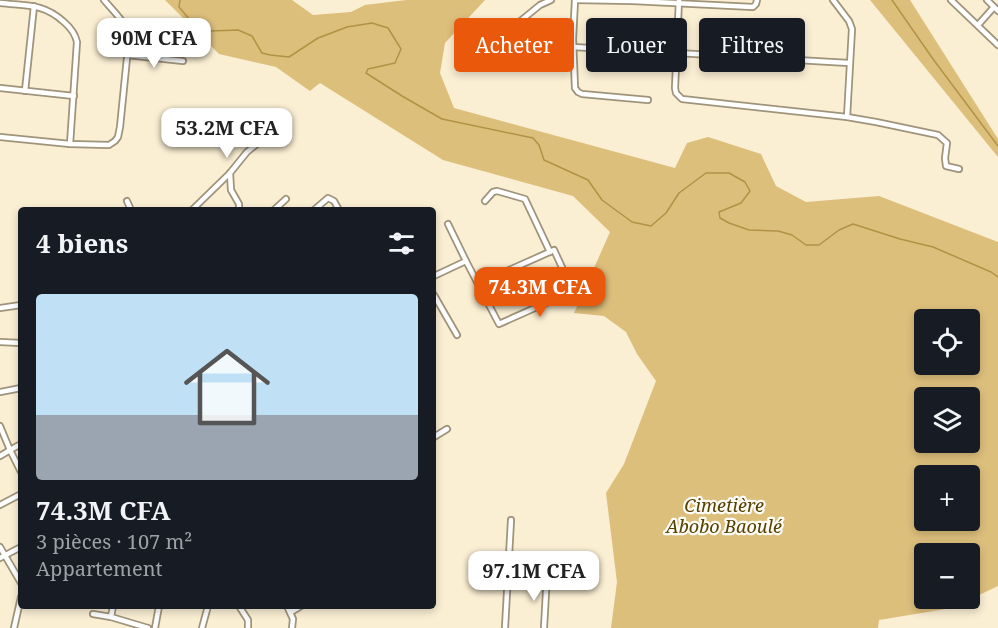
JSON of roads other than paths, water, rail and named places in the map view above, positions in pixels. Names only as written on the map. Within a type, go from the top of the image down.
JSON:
[{"type":"street","points":[[0,137],[70,144],[109,145],[115,141],[118,137],[129,38],[128,31],[104,0]]},
{"type":"street","points":[[524,18],[540,5],[551,0]]},
{"type":"street","points":[[574,24],[575,0],[633,0],[753,7],[757,0]]},
{"type":"street","points":[[833,0],[849,21],[852,29],[847,117]]},
{"type":"street","points":[[951,0],[998,45]]},
{"type":"street","points":[[978,25],[996,9],[987,0]]},
{"type":"street","points":[[678,18],[679,2]]},
{"type":"street","points":[[0,3],[46,9],[75,34],[77,42],[70,144]]},
{"type":"street","points":[[25,91],[34,6]]},
{"type":"street","points":[[127,54],[183,61]]},
{"type":"street","points":[[687,54],[849,63]]},
{"type":"street","points":[[574,72],[574,88],[582,94],[648,100]]},
{"type":"street","points":[[676,72],[676,93],[682,99],[847,117],[938,135],[948,145],[946,166],[959,170]]},
{"type":"street","points":[[0,88],[74,96]]},
{"type":"street","points":[[195,207],[230,173],[247,152],[269,134],[273,134]]},
{"type":"street","points":[[230,173],[231,190],[239,207]]},
{"type":"street","points":[[219,184],[231,185]]},
{"type":"street","points":[[485,201],[497,191],[525,199],[550,252]]},
{"type":"street","points":[[318,207],[328,198],[334,201],[337,207]]},
{"type":"street","points":[[277,207],[286,199]]},
{"type":"street","points":[[127,201],[130,207]]},
{"type":"street","points":[[448,224],[499,324],[573,291],[591,276]]},
{"type":"street","points":[[478,284],[554,250],[573,291]]},
{"type":"street","points":[[436,275],[466,261]]},
{"type":"street","points":[[436,298],[457,335]]},
{"type":"street","points":[[0,308],[18,305]]},
{"type":"street","points":[[0,342],[18,343]]},
{"type":"street","points":[[0,392],[18,389]]},
{"type":"street","points":[[0,426],[18,466]]},
{"type":"street","points":[[436,436],[447,429]]},
{"type":"street","points":[[0,456],[18,446]]},
{"type":"street","points":[[0,505],[18,496]]},
{"type":"street","points":[[505,628],[511,520]]},
{"type":"street","points":[[0,547],[18,577]]},
{"type":"street","points":[[0,558],[18,549]]},
{"type":"street","points":[[508,572],[544,572],[547,574],[544,628]]},
{"type":"street","points":[[14,628],[18,609]]},
{"type":"street","points":[[111,617],[112,609]]},
{"type":"street","points":[[154,628],[158,609]]},
{"type":"street","points":[[202,628],[207,609]]},
{"type":"street","points":[[241,609],[248,620],[248,628]]},
{"type":"street","points":[[289,609],[293,620],[292,628]]},
{"type":"street","points":[[291,612],[296,609]]},
{"type":"street","points":[[93,614],[148,628]]},
{"type":"waterway","points":[[180,0],[179,7],[190,20],[210,31],[238,30],[252,36],[262,53],[270,55],[289,57],[318,38],[347,27],[372,23],[388,28],[401,49],[395,63],[368,69],[366,73],[442,119],[533,138],[539,145],[544,160],[588,180],[602,200],[632,222],[651,226],[666,213],[679,193],[706,173],[729,173],[745,182],[750,191],[741,203],[719,212],[720,218],[729,223],[749,230],[778,231],[792,235],[806,245],[819,245],[839,230],[853,224],[933,247],[998,277]]},
{"type":"waterway","points":[[892,0],[998,146]]},
{"type":"park label","name":"Cimetière Abobo Baoulé","points":[[724,515]]}]
